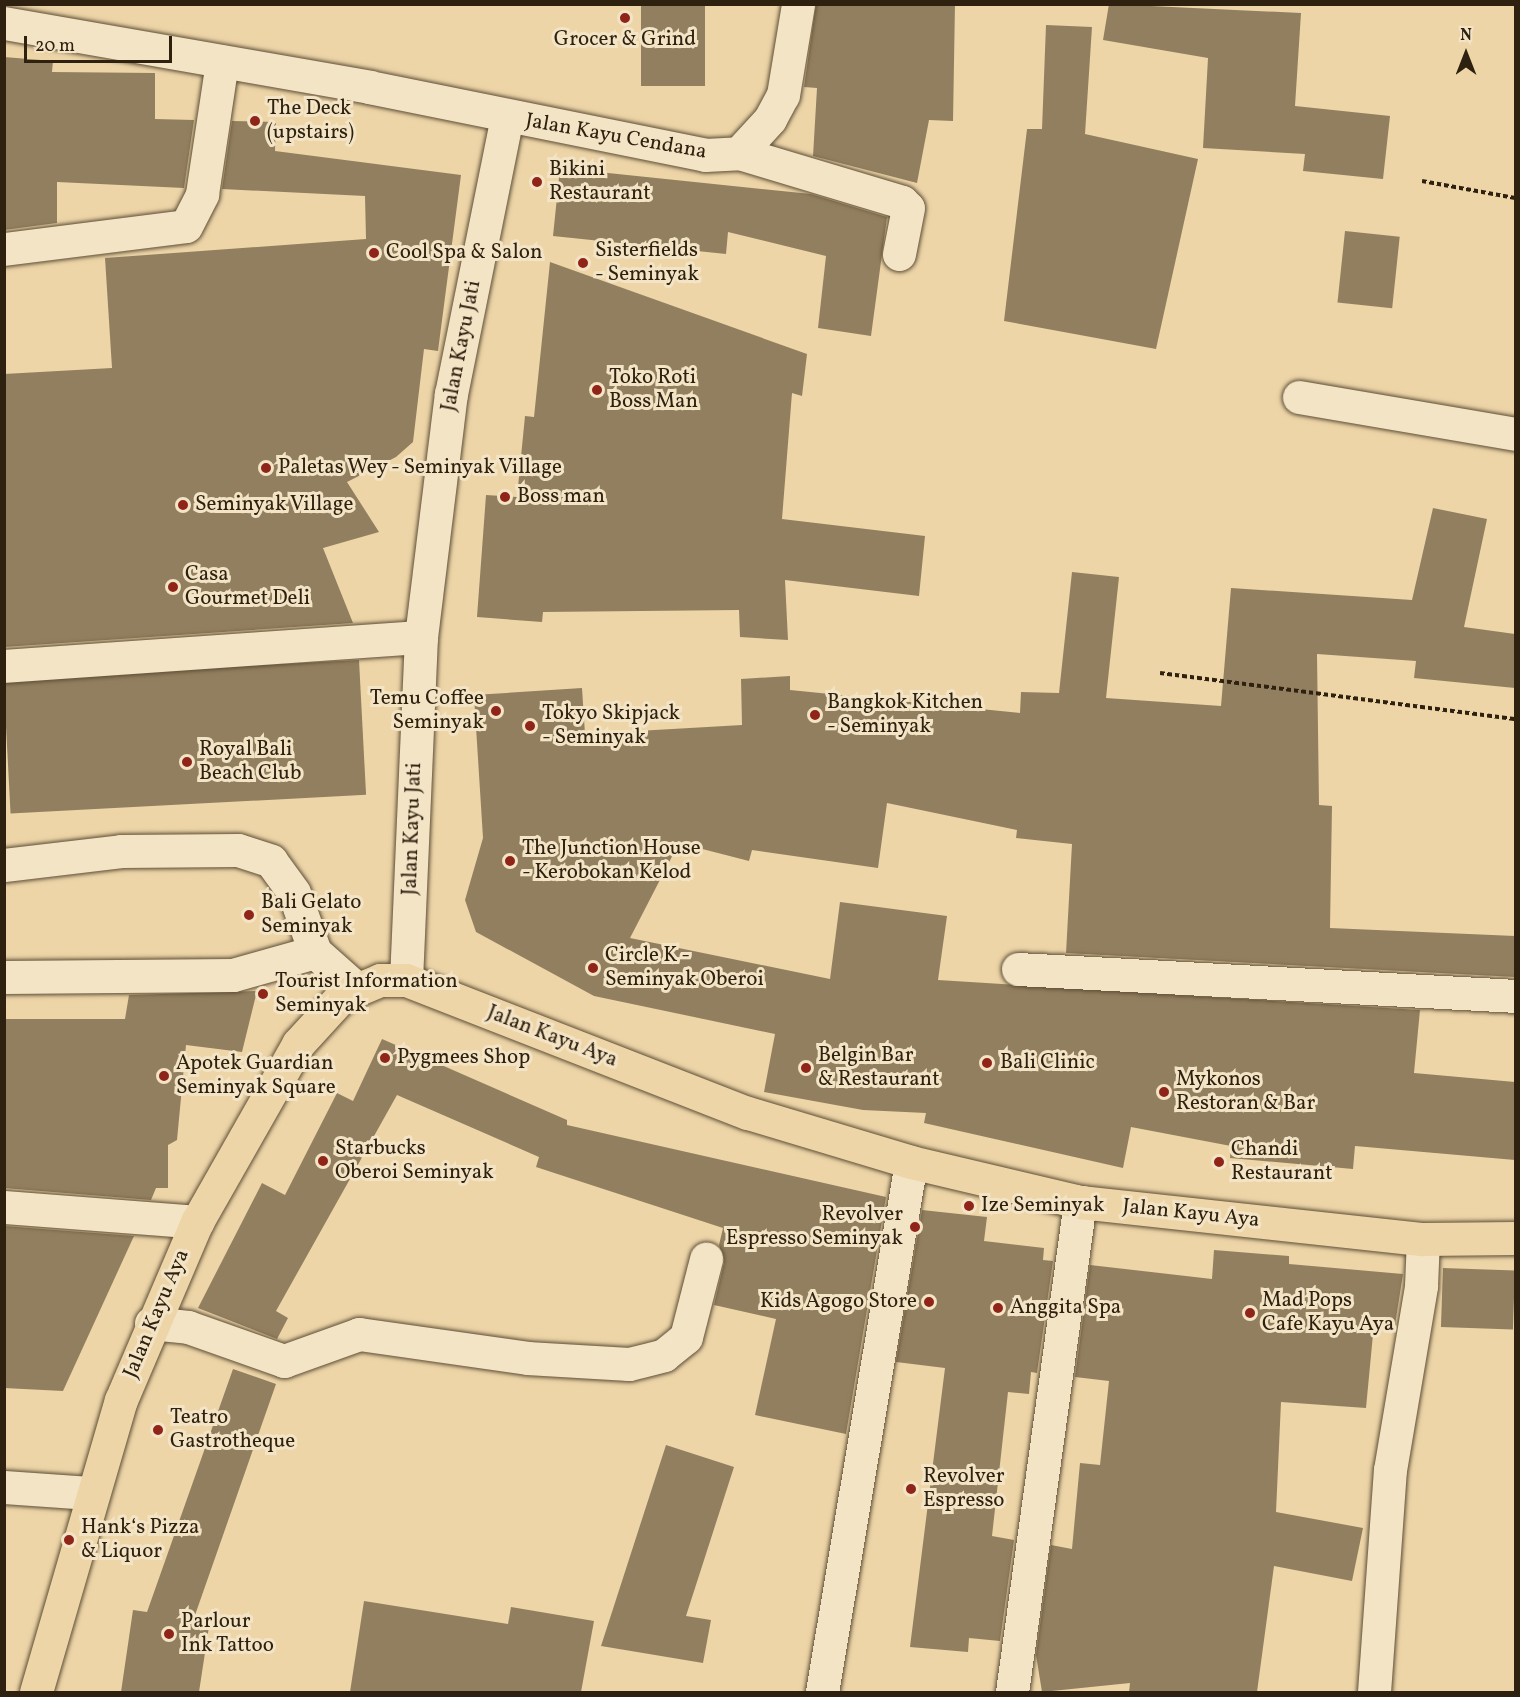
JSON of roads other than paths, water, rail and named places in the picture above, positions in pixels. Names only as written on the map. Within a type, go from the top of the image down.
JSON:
[{"type":"main road","name":"Jalan Kayu Aya","points":[[36,1692],[90,1493],[151,1323],[197,1222],[298,1044],[342,996],[380,980],[406,980],[748,1113],[911,1162],[1080,1202],[1423,1239],[1515,1238]]},
{"type":"street","points":[[739,153],[783,95],[798,4]]},
{"type":"street","points":[[4,23],[222,61],[507,117]]},
{"type":"street","points":[[4,249],[186,226],[202,194],[222,61]]},
{"type":"street","name":"Jalan Kayu Cendana","points":[[507,117],[682,152],[739,153],[902,202],[908,208],[899,254]]},
{"type":"street","name":"Jalan Kayu Jati","points":[[406,980],[421,638],[451,394],[507,117]]},
{"type":"street","points":[[1299,397],[1515,434]]},
{"type":"street","points":[[4,666],[421,638]]},
{"type":"street","points":[[4,865],[121,851],[238,850],[271,861],[294,893],[315,952],[357,989]]},
{"type":"street","points":[[4,977],[233,975],[315,952]]},
{"type":"street","points":[[1018,969],[1515,996]]},
{"type":"street","points":[[822,1692],[911,1162]]},
{"type":"street","points":[[1012,1692],[1080,1202]]},
{"type":"street","points":[[4,1208],[197,1222]]},
{"type":"street","points":[[1374,1692],[1390,1470],[1421,1286],[1423,1239]]},
{"type":"street","points":[[151,1323],[188,1328],[284,1361],[359,1334],[527,1358],[629,1364],[664,1355],[686,1337],[706,1259]]},
{"type":"street","points":[[4,1486],[90,1493]]},
{"type":"place","name":"Grocer & Grind","points":[[625,18]]},
{"type":"place","name":"The Deck (upstairs)","points":[[255,121]]},
{"type":"place","name":"Bikini Restaurant","points":[[537,182]]},
{"type":"place","name":"Cool Spa & Salon","points":[[374,253]]},
{"type":"place","name":"Sisterfields - Seminyak","points":[[583,263]]},
{"type":"place","name":"Toko Roti Boss Man","points":[[597,390]]},
{"type":"place","name":"Paletas Wey - Seminyak Village","points":[[266,468]]},
{"type":"place","name":"Boss man","points":[[505,497]]},
{"type":"place","name":"Seminyak Village","points":[[183,505]]},
{"type":"place","name":"Casa Gourmet Deli","points":[[173,587]]},
{"type":"place","name":"Temu Coffee Seminyak","points":[[496,711]]},
{"type":"place","name":"Bangkok Kitchen - Seminyak","points":[[815,715]]},
{"type":"place","name":"Tokyo Skipjack - Seminyak","points":[[530,726]]},
{"type":"place","name":"Royal Bali Beach Club","points":[[187,762]]},
{"type":"place","name":"The Junction House - Kerobokan Kelod","points":[[510,861]]},
{"type":"place","name":"Bali Gelato Seminyak","points":[[249,915]]},
{"type":"place","name":"Circle K - Seminyak Oberoi","points":[[593,968]]},
{"type":"place","name":"Tourist Information Seminyak","points":[[263,994]]},
{"type":"place","name":"Pygmees Shop","points":[[385,1058]]},
{"type":"place","name":"Bali Clinic","points":[[987,1063]]},
{"type":"place","name":"Belgin Bar & Restaurant","points":[[806,1068]]},
{"type":"place","name":"Apotek Guardian Seminyak Square","points":[[164,1076]]},
{"type":"place","name":"Mykonos Restoran & Bar","points":[[1164,1092]]},
{"type":"place","name":"Starbucks Oberoi Seminyak","points":[[323,1161]]},
{"type":"place","name":"Chandi Restaurant","points":[[1219,1162]]},
{"type":"place","name":"Ize Seminyak","points":[[969,1206]]},
{"type":"place","name":"Revolver Espresso Seminyak","points":[[915,1227]]},
{"type":"place","name":"Kids Agogo Store","points":[[929,1302]]},
{"type":"place","name":"Anggita Spa","points":[[998,1308]]},
{"type":"place","name":"Mad Pops Cafe Kayu Aya","points":[[1250,1313]]},
{"type":"place","name":"Teatro Gastrotheque","points":[[158,1430]]},
{"type":"place","name":"Revolver Espresso","points":[[911,1489]]},
{"type":"place","name":"Hank‘s Pizza & Liquor","points":[[69,1540]]},
{"type":"place","name":"Parlour Ink Tattoo","points":[[169,1634]]}]
